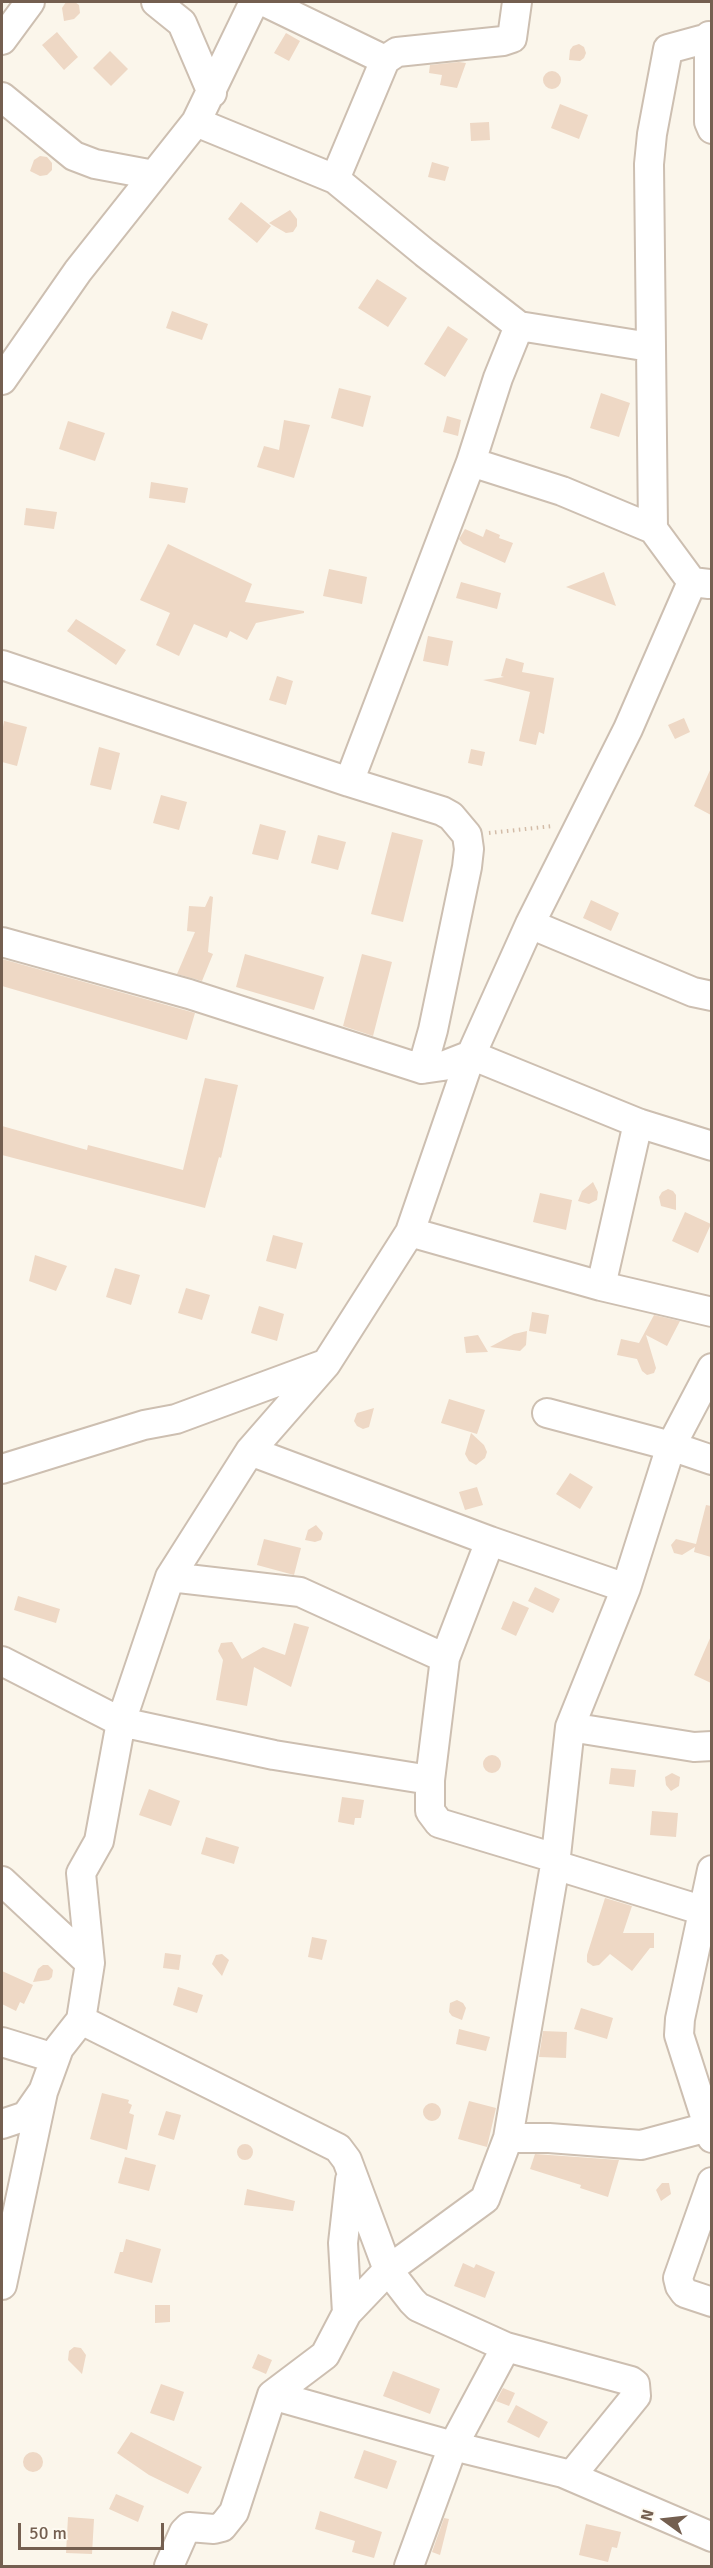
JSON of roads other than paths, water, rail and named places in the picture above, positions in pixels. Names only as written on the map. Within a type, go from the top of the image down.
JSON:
[{"type":"street","points":[[2,40],[30,2]]},
{"type":"street","points":[[156,2],[182,24],[212,93]]},
{"type":"street","points":[[2,378],[59,295],[196,122],[254,2]]},
{"type":"street","points":[[265,2],[385,60]]},
{"type":"street","points":[[335,179],[385,60],[397,52],[503,41],[512,38],[517,2]]},
{"type":"street","points":[[653,529],[649,164],[666,52],[670,48],[710,36],[709,122],[711,129]]},
{"type":"street","points":[[2,97],[74,156],[95,164],[154,175]]},
{"type":"street","points":[[196,122],[335,179],[424,253],[519,326],[650,347]]},
{"type":"street","points":[[349,782],[471,462],[498,378],[519,326]]},
{"type":"street","points":[[2,2285],[44,2092],[54,2058],[81,2020],[90,1963],[81,1873],[99,1841],[121,1722],[170,1577],[250,1451],[326,1364],[410,1232],[471,1055],[530,924],[702,583],[653,529],[562,491],[471,462]]},
{"type":"street","points":[[2,665],[442,811],[460,825],[467,835],[469,849],[467,867],[433,1030],[422,1069]]},
{"type":"street","points":[[530,924],[693,992],[711,996]]},
{"type":"street","points":[[2,942],[189,994],[422,1069],[443,1066],[471,1055],[638,1123],[711,1146]]},
{"type":"street","points":[[601,1286],[638,1123]]},
{"type":"street","points":[[410,1232],[601,1286],[711,1312]]},
{"type":"street","points":[[2,1469],[144,1425],[176,1419],[326,1364]]},
{"type":"street","points":[[169,2566],[184,2532],[189,2527],[222,2528],[234,2512],[272,2395],[325,2355],[347,2313],[388,2270],[485,2199],[508,2138],[555,1862],[570,1727],[626,1588],[671,1446],[711,1368]]},
{"type":"street","points":[[547,1413],[671,1446],[711,1460]]},
{"type":"street","points":[[250,1451],[490,1541],[626,1588]]},
{"type":"street","points":[[490,1541],[445,1658],[430,1780],[430,1811],[434,1820],[555,1862],[708,1891],[680,2019],[679,2035],[710,2132],[640,2145],[549,2138],[508,2138]]},
{"type":"street","points":[[170,1577],[300,1592],[445,1658]]},
{"type":"street","points":[[2,1661],[121,1722],[274,1755],[430,1780]]},
{"type":"street","points":[[570,1727],[694,1747],[711,1746]]},
{"type":"street","points":[[2,1881],[90,1963]]},
{"type":"street","points":[[81,2020],[329,2142],[343,2153],[388,2270],[418,2307],[506,2347],[635,2384],[636,2396],[571,2476]]},
{"type":"street","points":[[2,2042],[54,2058]]},
{"type":"street","points":[[2,2124],[26,2116],[44,2092]]},
{"type":"street","points":[[347,2313],[344,2243],[350,2174]]},
{"type":"street","points":[[711,2182],[678,2278],[686,2293],[711,2302]]},
{"type":"street","points":[[409,2566],[453,2446],[506,2347]]},
{"type":"street","points":[[272,2395],[453,2446],[571,2476],[711,2537]]}]
